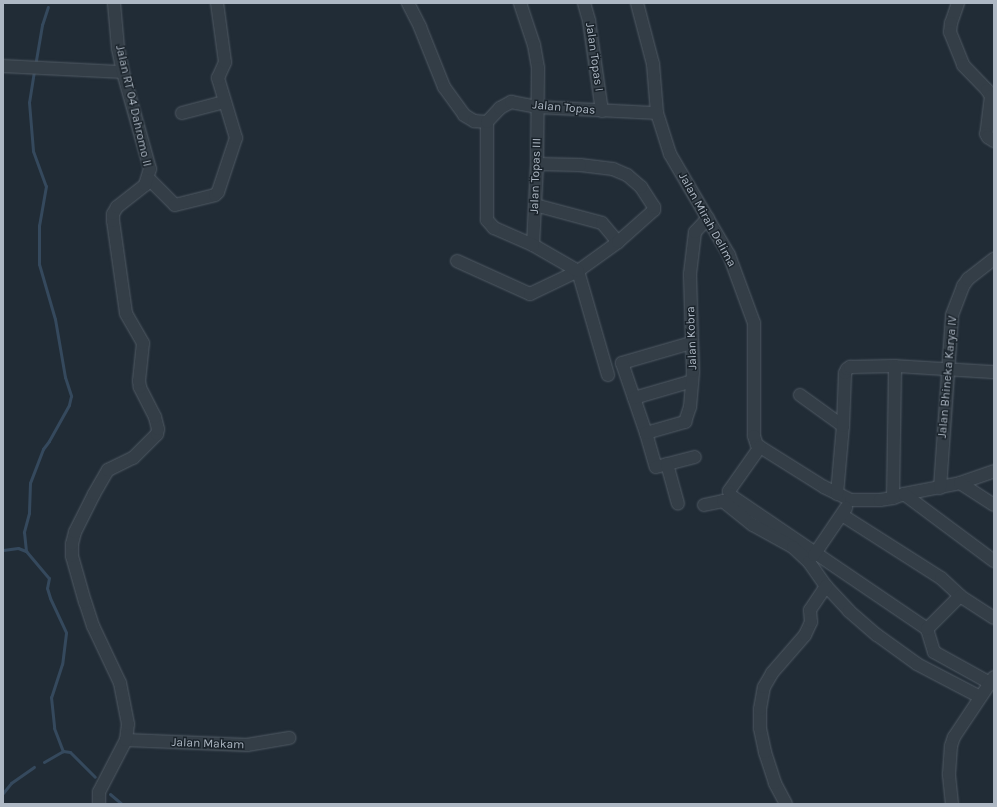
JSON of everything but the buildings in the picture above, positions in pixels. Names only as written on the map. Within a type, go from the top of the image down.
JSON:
[{"type":"street","name":"Jalan RT 04 Dahromo II","points":[[99,804],[99,792],[126,740],[128,724],[120,682],[89,616],[72,556],[72,544],[75,532],[108,470],[132,458],[157,434],[158,429],[155,417],[140,387],[139,381],[143,343],[126,313],[113,221],[117,206],[145,184],[150,170],[123,72],[118,48],[114,3]]},
{"type":"street","points":[[148,178],[175,205],[215,195],[218,192],[236,138],[218,78],[225,62],[217,3]]},
{"type":"street","points":[[408,3],[444,87],[464,115],[486,126],[487,220],[494,228],[533,245],[578,271],[608,375]]},
{"type":"street","name":"Jalan Topas III","points":[[520,3],[537,57],[537,164],[533,245]]},
{"type":"street","name":"Jalan Topas I","points":[[584,3],[589,21],[602,111]]},
{"type":"street","name":"Jalan Mirah Delima","points":[[637,3],[652,64],[657,113],[670,154],[732,262],[754,323],[757,444]]},
{"type":"street","points":[[958,3],[951,22],[950,32],[963,65],[988,90],[991,96],[986,134],[994,141]]},
{"type":"street","points":[[3,66],[123,72]]},
{"type":"street","points":[[182,113],[224,102]]},
{"type":"street","name":"Jalan Topas","points":[[486,126],[500,108],[511,102],[537,107],[563,107],[602,111],[657,113]]},
{"type":"street","points":[[457,261],[530,294],[578,271],[618,242],[654,210],[654,207],[641,187],[627,175],[599,166],[537,164]]},
{"type":"street","points":[[535,205],[602,223],[618,242]]},
{"type":"street","name":"Jalan Kobra","points":[[646,433],[685,422],[690,407],[692,343],[690,274],[695,232],[708,218]]},
{"type":"street","name":"Jalan Bhineka Karya IV","points":[[940,488],[947,369],[952,316],[968,279],[994,259]]},
{"type":"street","points":[[692,343],[622,363],[656,467],[695,457]]},
{"type":"street","points":[[837,494],[843,426],[845,373],[847,369],[850,367],[895,366],[994,372]]},
{"type":"street","points":[[893,498],[895,366]]},
{"type":"street","points":[[634,398],[692,381]]},
{"type":"street","points":[[800,395],[843,426]]},
{"type":"street","points":[[989,688],[934,652],[927,630],[814,555],[730,495],[729,492],[757,444],[837,494],[851,500],[880,500],[893,498],[904,494],[960,483],[994,471]]},
{"type":"street","points":[[667,464],[678,504]]},
{"type":"street","points":[[960,483],[994,505]]},
{"type":"street","points":[[904,494],[994,562]]},
{"type":"street","points":[[704,505],[723,500],[753,525],[802,554],[826,586],[849,611],[877,635],[916,664],[989,688]]},
{"type":"street","points":[[814,555],[851,500]]},
{"type":"street","points":[[842,515],[940,578],[960,596],[994,618]]},
{"type":"street","points":[[786,804],[775,783],[765,752],[760,728],[760,709],[764,687],[772,673],[805,635],[811,622],[810,610],[826,586]]},
{"type":"street","points":[[927,630],[960,596]]},
{"type":"street","points":[[952,804],[949,774],[951,746],[954,737],[989,688]]},
{"type":"street","name":"Jalan Makam","points":[[126,740],[247,746],[288,738]]},
{"type":"waterway","points":[[35,66],[42,25],[48,7]]},
{"type":"waterway","points":[[34,71],[29,102],[33,151],[46,186],[39,225],[39,264],[55,319],[65,377],[71,396],[69,405],[43,449],[30,483],[29,513],[24,532],[26,551],[49,578],[47,588],[50,598],[66,633],[62,664],[51,697],[54,728],[63,751]]},
{"type":"waterway","points":[[3,550],[18,548],[26,551]]},
{"type":"waterway","points":[[44,762],[63,751],[70,752],[95,777]]},
{"type":"waterway","points":[[3,793],[11,783],[34,767]]},
{"type":"waterway","points":[[110,794],[122,804]]}]
